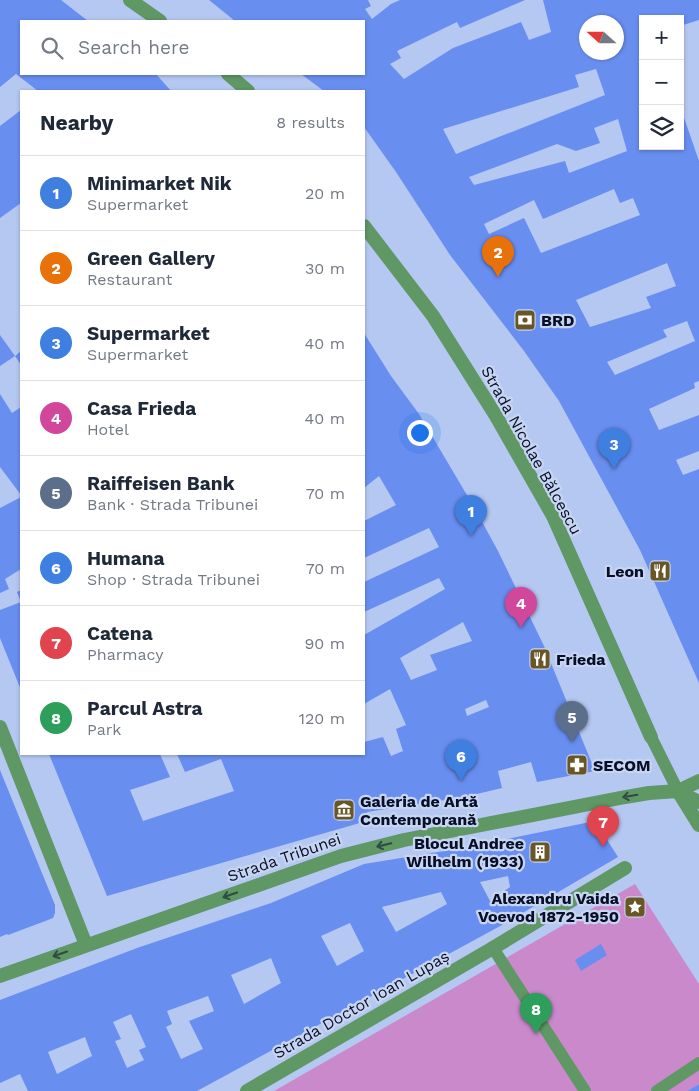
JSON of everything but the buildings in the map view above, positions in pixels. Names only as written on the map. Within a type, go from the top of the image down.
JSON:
[{"type":"street","points":[[130,0],[159,20]]},
{"type":"street","points":[[229,75],[247,90]]},
{"type":"street","name":"Strada Nicolae Bălcescu","points":[[365,227],[433,316],[496,416],[553,516],[651,736]]},
{"type":"street","points":[[0,727],[86,945]]},
{"type":"street","points":[[678,791],[699,781]]},
{"type":"street","points":[[678,791],[699,802]]},
{"type":"street","points":[[678,791],[699,825]]},
{"type":"street","name":"Strada Tribunei","points":[[0,976],[341,856],[372,847],[620,798],[678,791]]},
{"type":"street","name":"Strada Doctor Ioan Lupaș","points":[[247,1091],[625,868]]},
{"type":"lane","name":"Strada Nicolae Bălcescu","points":[[651,736],[678,791]]},
{"type":"lane","points":[[492,948],[585,1091]]},
{"type":"lane","points":[[657,1091],[699,1063]]},
{"type":"shaded area","points":[[635,884],[699,984],[699,1084],[689,1091],[274,1091]]},
{"type":"place","name":"Green Gallery","points":[[498,277]]},
{"type":"place","name":"BRD","points":[[525,320]]},
{"type":"place","name":"Supermarket","points":[[614,469]]},
{"type":"place","name":"Minimarket Nik","points":[[471,536]]},
{"type":"place","name":"Leon","points":[[660,571]]},
{"type":"place","name":"Casa Frieda","points":[[521,628]]},
{"type":"place","name":"Frieda","points":[[540,659]]},
{"type":"place","name":"Raiffeisen Bank","points":[[572,742]]},
{"type":"place","name":"SECOM","points":[[577,765]]},
{"type":"place","name":"Humana","points":[[461,781]]},
{"type":"place","name":"Galeria de Artă Contemporană","points":[[344,810]]},
{"type":"place","name":"Catena","points":[[603,847]]},
{"type":"place","name":"Blocul Andree Wilhelm (1933)","points":[[540,852]]},
{"type":"place","name":"Alexandru Vaida Voevod 1872-1950","points":[[635,907]]},
{"type":"place","name":"Parcul Astra","points":[[536,1034]]}]
